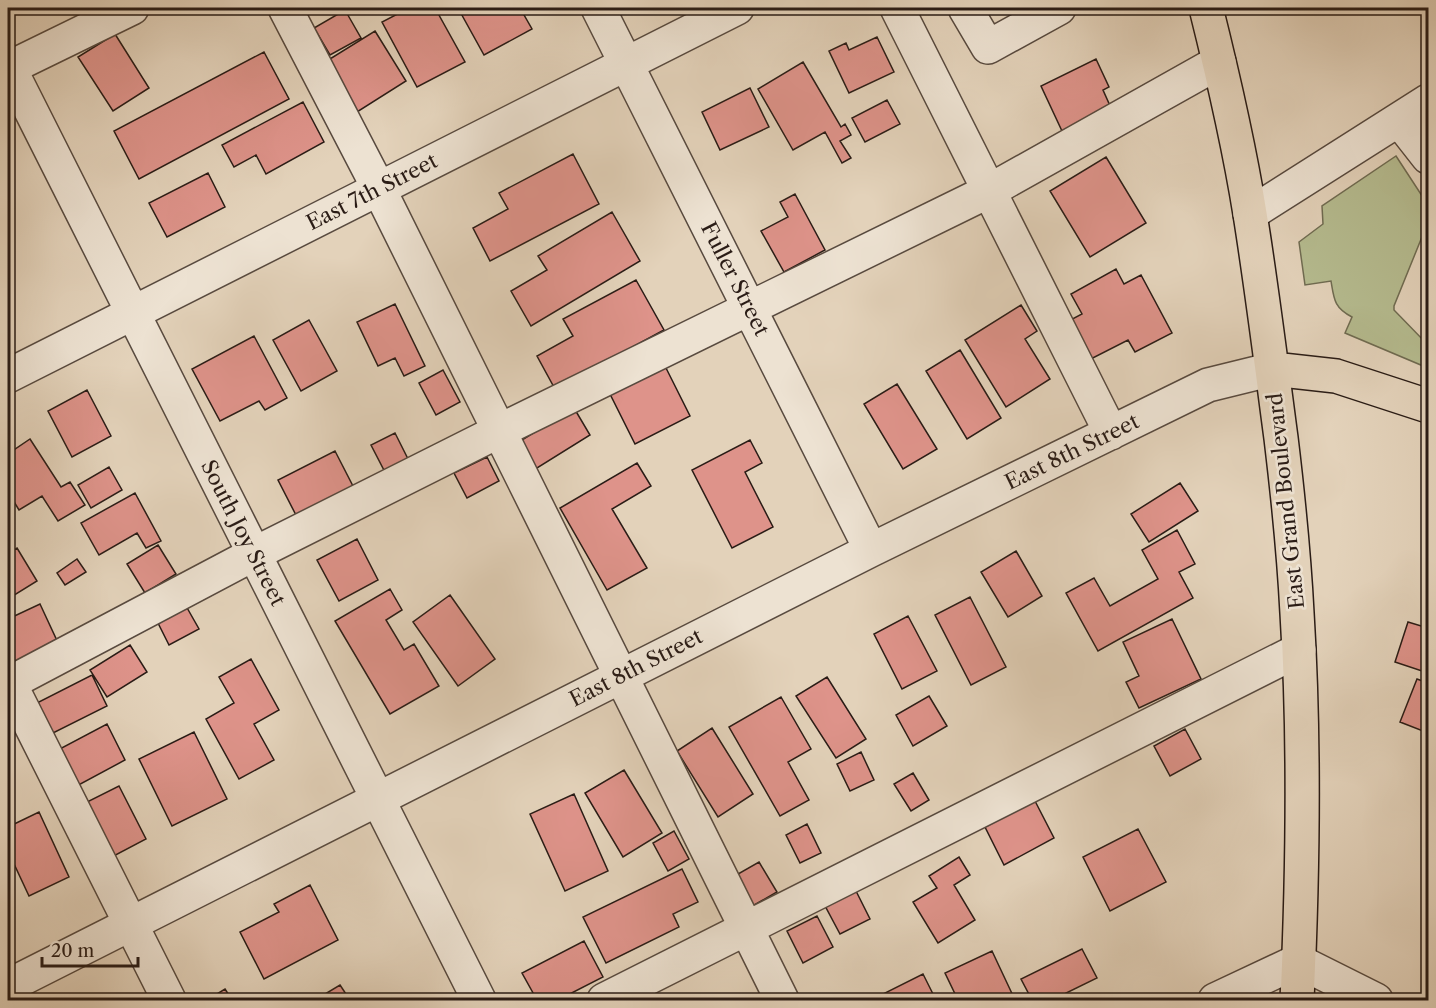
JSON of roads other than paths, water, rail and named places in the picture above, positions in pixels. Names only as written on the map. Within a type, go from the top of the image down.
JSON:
[{"type":"main road","name":"East Grand Boulevard","points":[[1206,8],[1250,214],[1273,369],[1291,533],[1299,650],[1302,742],[1302,831],[1296,1000]]},
{"type":"main road","points":[[1273,369],[1336,376],[1428,406]]},
{"type":"street","points":[[8,66],[132,8]]},
{"type":"street","points":[[285,8],[379,189],[782,1000]]},
{"type":"street","name":"Fuller Street","points":[[598,8],[871,550]]},
{"type":"street","name":"East 7th Street","points":[[8,376],[737,8]]},
{"type":"street","points":[[965,8],[987,47],[1059,8]]},
{"type":"street","points":[[906,11],[988,191],[1111,433]]},
{"type":"street","points":[[169,1000],[8,682],[254,554],[499,431],[988,191],[1219,62]]},
{"type":"street","name":"South Joy Street","points":[[8,66],[479,1000]]},
{"type":"street","points":[[1250,214],[1428,101]]},
{"type":"street","points":[[1399,120],[1428,157]]},
{"type":"street","name":"East 8th Street","points":[[8,986],[871,550],[1208,386],[1273,369]]},
{"type":"street","points":[[604,1000],[1299,650]]},
{"type":"street","points":[[1215,1000],[1298,961],[1376,1000]]}]
